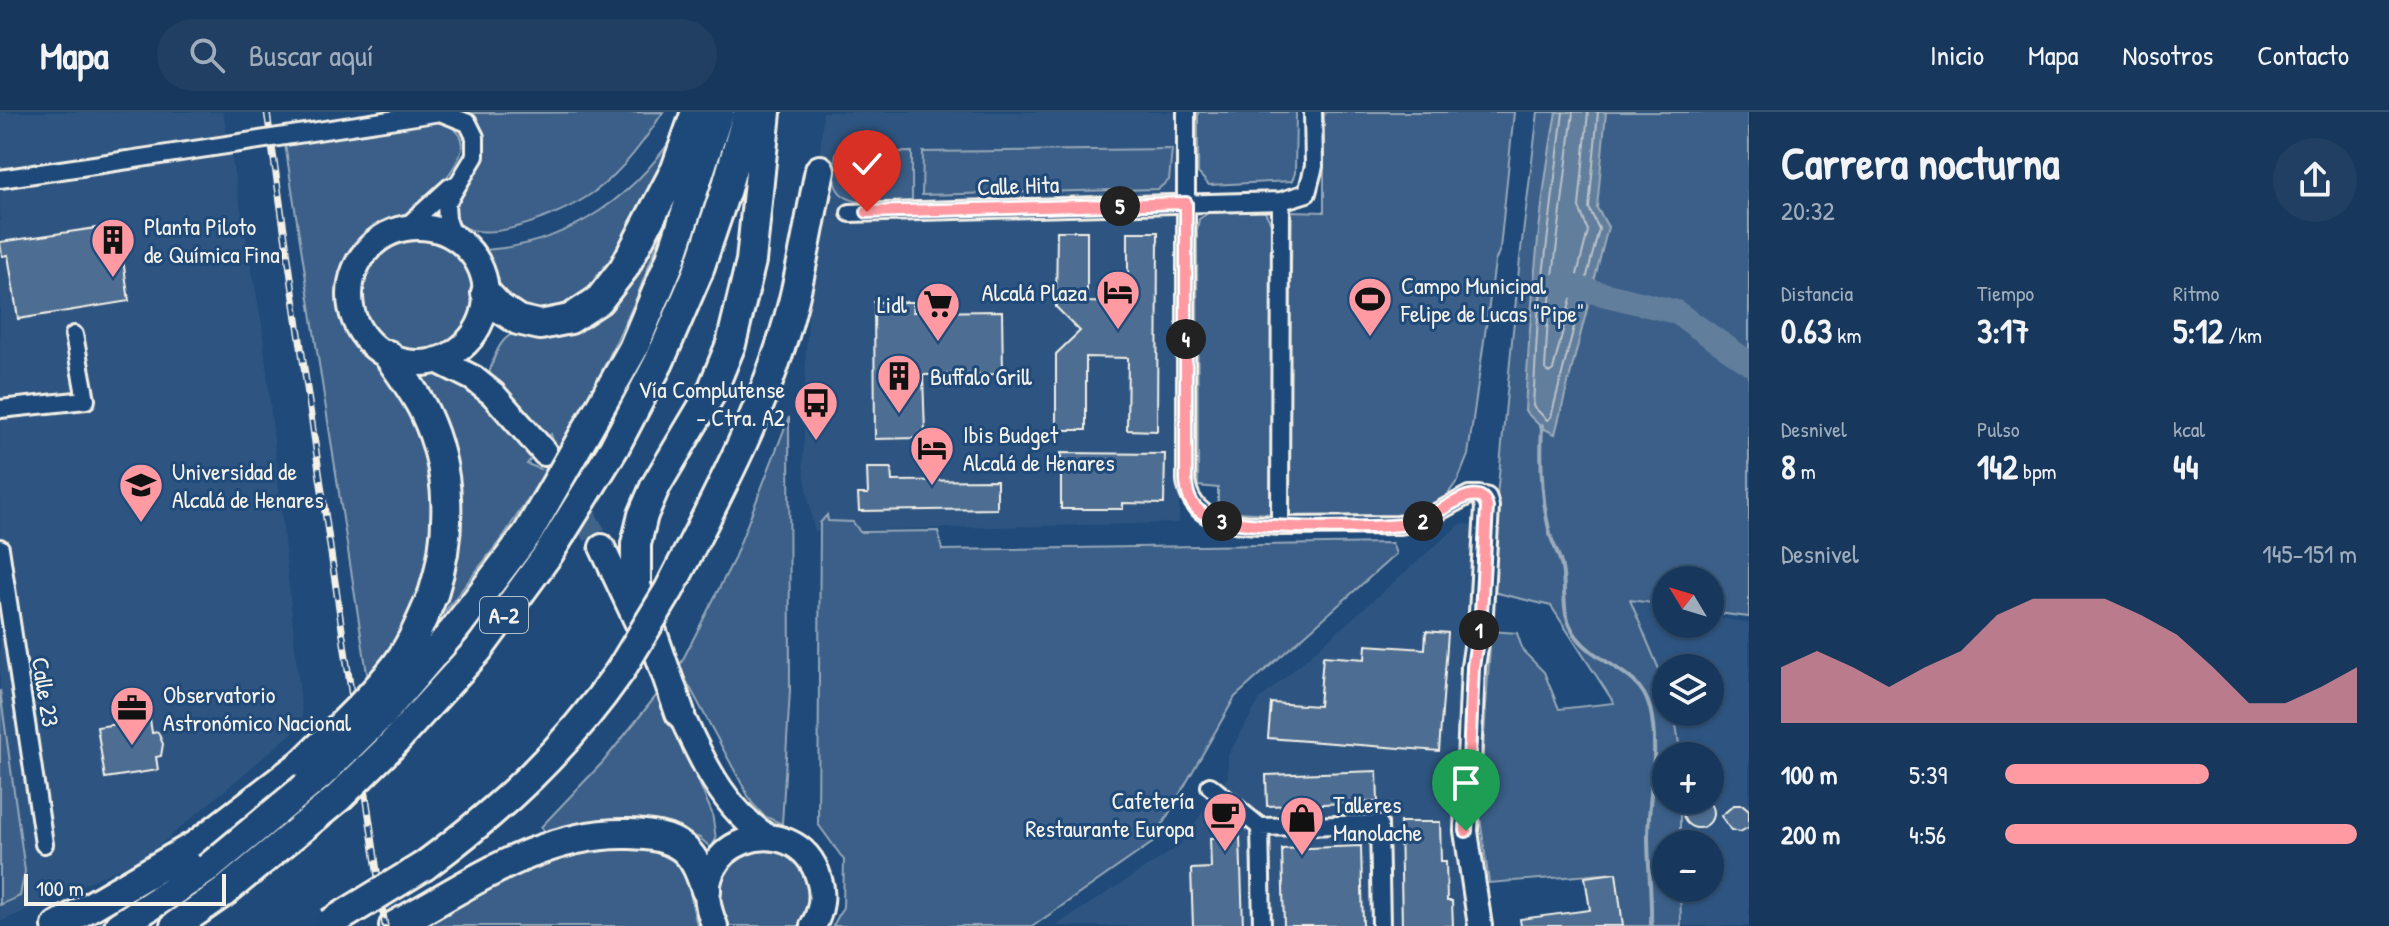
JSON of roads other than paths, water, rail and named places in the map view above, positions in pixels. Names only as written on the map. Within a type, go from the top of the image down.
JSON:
[{"type":"highway","points":[[486,293],[500,308],[518,320],[540,325],[570,319],[599,300],[624,268],[676,169],[696,112]]},
{"type":"highway","name":"A-2","points":[[119,926],[201,855],[320,775],[382,714],[454,630],[528,533],[633,349],[670,261],[719,112]]},
{"type":"highway","name":"A-2","points":[[175,926],[224,892],[338,798],[389,748],[478,650],[549,553],[614,448],[659,362],[698,272],[748,112]]},
{"type":"highway","points":[[680,713],[636,586],[636,544],[643,515],[655,487],[711,393],[731,344],[751,261],[766,112]]},
{"type":"highway","points":[[327,925],[424,866],[479,826],[545,765],[601,699],[620,671],[669,590],[717,495],[764,390],[793,304],[820,170]]},
{"type":"highway","points":[[91,926],[201,855],[303,763],[374,692],[397,665],[416,634],[433,594],[444,555],[448,513],[438,449],[425,413],[388,355]]},
{"type":"highway","points":[[394,926],[520,856],[559,842],[604,833],[651,835],[669,840],[685,850],[692,859],[706,890]]},
{"type":"highway","points":[[57,926],[201,855]]},
{"type":"main road","points":[[421,226],[453,236],[475,257],[483,274],[486,293],[485,308],[472,336],[457,350],[437,360],[421,363],[388,355],[371,343],[358,327],[351,307],[351,286],[357,266],[368,248],[385,235],[421,226]]},
{"type":"main road","points":[[472,336],[481,370],[493,394]]},
{"type":"main road","points":[[437,360],[473,378],[493,394],[545,453]]},
{"type":"main road","points":[[602,547],[715,782],[748,824],[767,837],[793,845],[805,854],[818,874],[822,899],[813,926]]},
{"type":"main road","points":[[715,782],[724,838],[720,858],[706,890],[708,909],[715,926]]},
{"type":"main road","points":[[720,858],[741,842],[767,837]]},
{"type":"street","points":[[0,179],[440,112],[468,123],[475,137],[475,156],[446,204],[453,236]]},
{"type":"street","points":[[1186,112],[1186,481],[1188,496],[1194,507],[1203,514],[1230,522],[1280,526],[1398,525],[1419,522],[1436,515],[1469,495],[1479,495],[1485,499],[1481,613],[1473,667],[1466,831],[1480,926]]},
{"type":"street","points":[[1280,526],[1281,201],[1307,193],[1314,166],[1313,112]]},
{"type":"street","points":[[405,228],[463,175]]},
{"type":"street","name":"Calle Hita","points":[[850,213],[1281,201]]},
{"type":"street","points":[[0,409],[86,400],[74,335]]},
{"type":"street","name":"Calle 23","points":[[0,548],[44,844]]},
{"type":"street","points":[[1210,786],[1260,827],[1379,824],[1381,926]]},
{"type":"street","points":[[1260,827],[1262,926]]},
{"type":"water","points":[[1556,112],[1606,112],[1597,208],[1608,227],[1555,434],[1542,428],[1525,411],[1536,261]]},
{"type":"waterway","points":[[1562,282],[1676,312],[1749,363]]},
{"type":"waterway","points":[[1542,425],[1541,466],[1545,507],[1550,534],[1562,568],[1571,628],[1586,647],[1637,685],[1650,708],[1654,739],[1648,835],[1651,926]]},
{"type":"tunnel","points":[[545,453],[602,547]]},
{"type":"railway","points":[[267,112],[385,926]]},
{"type":"place","name":"Planta Piloto de Química Fina","points":[[113,279]]},
{"type":"place","name":"Alcalá Plaza","points":[[1118,331]]},
{"type":"place","name":"Campo Municipal Felipe de Lucas \"Pipe\"","points":[[1370,338]]},
{"type":"place","name":"Lidl","points":[[938,343]]},
{"type":"place","name":"Buffalo Grill","points":[[899,415]]},
{"type":"place","name":"Vía Complutense - Ctra. A2","points":[[816,442]]},
{"type":"place","name":"Ibis Budget Alcalá de Henares","points":[[932,487]]},
{"type":"place","name":"Universidad de Alcalá de Henares","points":[[141,524]]},
{"type":"place","name":"Observatorio Astronómico Nacional","points":[[132,747]]},
{"type":"place","name":"Cafetería Restaurante Europa","points":[[1225,853]]},
{"type":"place","name":"Talleres Manolache","points":[[1302,857]]}]
